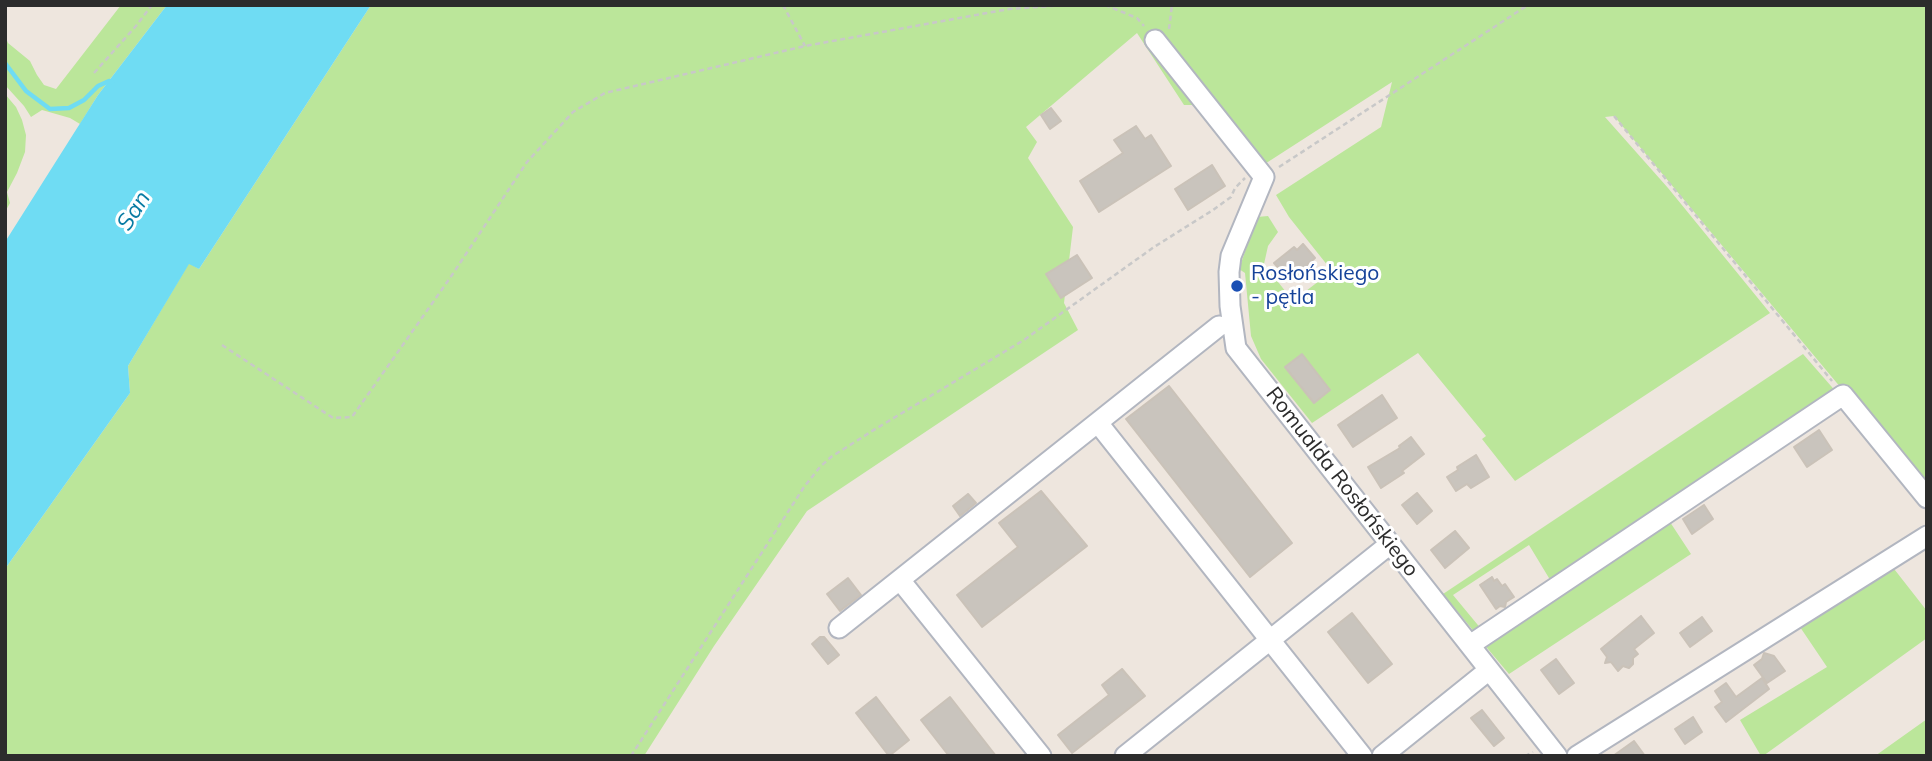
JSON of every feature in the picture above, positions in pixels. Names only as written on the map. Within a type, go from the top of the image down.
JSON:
[{"type":"street","points":[[1162,35],[1260,173]]},
{"type":"street","name":"Romualda Rosłońskiego","points":[[1260,173],[1231,256],[1230,306],[1236,348],[1558,756]]},
{"type":"street","points":[[839,628],[1219,326]]},
{"type":"street","points":[[1470,645],[1843,395],[1927,498]]},
{"type":"street","points":[[1097,423],[1362,756]]},
{"type":"street","points":[[1577,756],[1927,536]]},
{"type":"street","points":[[1125,756],[1390,544]]},
{"type":"street","points":[[900,580],[1041,756]]},
{"type":"street","points":[[1382,756],[1489,670]]},
{"type":"path","points":[[94,73],[152,5]]},
{"type":"path","points":[[783,5],[804,46]]},
{"type":"path","points":[[222,345],[333,418],[352,417],[450,278],[527,162],[573,112],[605,93],[804,46],[1009,9],[1066,5]]},
{"type":"path","points":[[1105,5],[1137,18],[1162,35],[1172,5]]},
{"type":"path","points":[[631,756],[804,487],[831,457],[1024,340],[1154,247],[1231,197],[1240,182],[1260,173],[1528,5]]},
{"type":"path","points":[[1614,116],[1843,395]]},
{"type":"green space","points":[[121,5],[167,5],[98,95],[80,124],[70,118],[42,110],[31,117],[5,85],[5,36],[8,43],[30,61],[44,85],[56,89]]},
{"type":"green space","points":[[371,5],[1927,5],[1927,491],[1614,116],[1605,117],[1668,188],[1770,313],[1515,481],[1482,439],[1486,436],[1418,353],[1312,423],[1261,359],[1251,336],[1245,273],[1239,269],[1257,217],[1268,216],[1278,232],[1268,246],[1264,264],[1293,301],[1332,271],[1289,217],[1276,195],[1381,127],[1392,82],[1257,169],[1197,105],[1184,105],[1137,33],[1026,127],[1037,142],[1028,158],[1073,227],[1064,303],[1078,330],[807,511],[714,646],[644,756],[5,756],[5,569],[130,393],[128,366],[189,263],[199,269]]},
{"type":"green space","points":[[5,94],[16,107],[26,135],[25,152],[7,192],[10,203],[5,212]]},
{"type":"green space","points":[[1803,354],[1838,394],[1552,583],[1529,545],[1453,595],[1482,630],[1476,634],[1443,594]]},
{"type":"green space","points":[[1668,519],[1691,554],[1509,674],[1482,642]]},
{"type":"green space","points":[[1891,565],[1927,611],[1927,638],[1761,756],[1740,720],[1827,667],[1800,627]]},
{"type":"green space","points":[[1927,719],[1927,756],[1875,756]]},
{"type":"water","name":"San","points":[[167,5],[371,5],[199,269],[189,264],[128,366],[130,393],[5,569],[5,242],[98,95]]},
{"type":"building","points":[[1051,108],[1061,121],[1050,129],[1041,115]]},
{"type":"building","points":[[1136,126],[1145,139],[1151,135],[1171,166],[1099,212],[1080,181],[1123,153],[1114,140]]},
{"type":"building","points":[[1212,165],[1225,186],[1188,210],[1175,189]]},
{"type":"building","points":[[1303,244],[1315,258],[1308,264],[1310,267],[1291,282],[1274,263],[1294,247],[1297,250]]},
{"type":"building","points":[[1077,255],[1092,278],[1061,298],[1046,274]]},
{"type":"building","points":[[1302,354],[1330,390],[1314,403],[1285,367]]},
{"type":"building","points":[[1169,386],[1292,543],[1250,577],[1126,419]]},
{"type":"building","points":[[1382,395],[1397,418],[1353,447],[1338,425]]},
{"type":"building","points":[[1819,430],[1832,450],[1807,467],[1794,447]]},
{"type":"building","points":[[1411,437],[1424,454],[1402,471],[1404,473],[1381,488],[1368,467],[1400,448],[1399,446]]},
{"type":"building","points":[[1476,455],[1489,477],[1471,488],[1467,484],[1456,491],[1447,477]]},
{"type":"building","points":[[1041,491],[1087,546],[982,627],[957,595],[1018,547],[999,523]]},
{"type":"building","points":[[1417,493],[1432,511],[1417,524],[1402,505]]},
{"type":"building","points":[[968,494],[976,503],[960,516],[953,506]]},
{"type":"building","points":[[1704,505],[1713,519],[1692,534],[1683,519]]},
{"type":"building","points":[[1455,531],[1469,548],[1445,568],[1431,550]]},
{"type":"building","points":[[1492,577],[1502,586],[1505,584],[1514,597],[1506,602],[1505,607],[1496,609],[1480,585]]},
{"type":"building","points":[[848,578],[861,595],[840,611],[827,594]]},
{"type":"building","points":[[1352,613],[1392,664],[1368,683],[1328,632]]},
{"type":"building","points":[[1641,616],[1654,633],[1634,649],[1638,654],[1633,658],[1633,664],[1629,668],[1623,666],[1618,671],[1611,662],[1605,663],[1607,657],[1601,649]]},
{"type":"building","points":[[1702,617],[1712,631],[1690,647],[1680,633]]},
{"type":"building","points":[[824,637],[839,655],[828,664],[812,644]]},
{"type":"building","points":[[1764,653],[1774,656],[1785,671],[1767,683],[1754,665],[1762,659]]},
{"type":"building","points":[[1556,659],[1574,683],[1559,694],[1541,670]]},
{"type":"building","points":[[1122,669],[1145,696],[1072,753],[1058,735],[1109,695],[1102,685]]},
{"type":"building","points":[[1762,678],[1769,689],[1726,722],[1715,707],[1722,702],[1715,691],[1726,683],[1736,697]]},
{"type":"building","points":[[876,697],[909,740],[889,756],[856,713]]},
{"type":"building","points":[[950,697],[996,756],[949,756],[921,720]]},
{"type":"building","points":[[1482,710],[1504,738],[1494,746],[1471,718]]},
{"type":"building","points":[[1693,717],[1702,732],[1685,744],[1675,729]]},
{"type":"building","points":[[1634,741],[1645,756],[1613,756]]},
{"type":"waterway","points":[[5,63],[26,91],[50,109],[69,108],[84,100],[98,86],[112,82]]},
{"type":"place","name":"Rosłońskiego - pętla","points":[[1237,286]]}]
